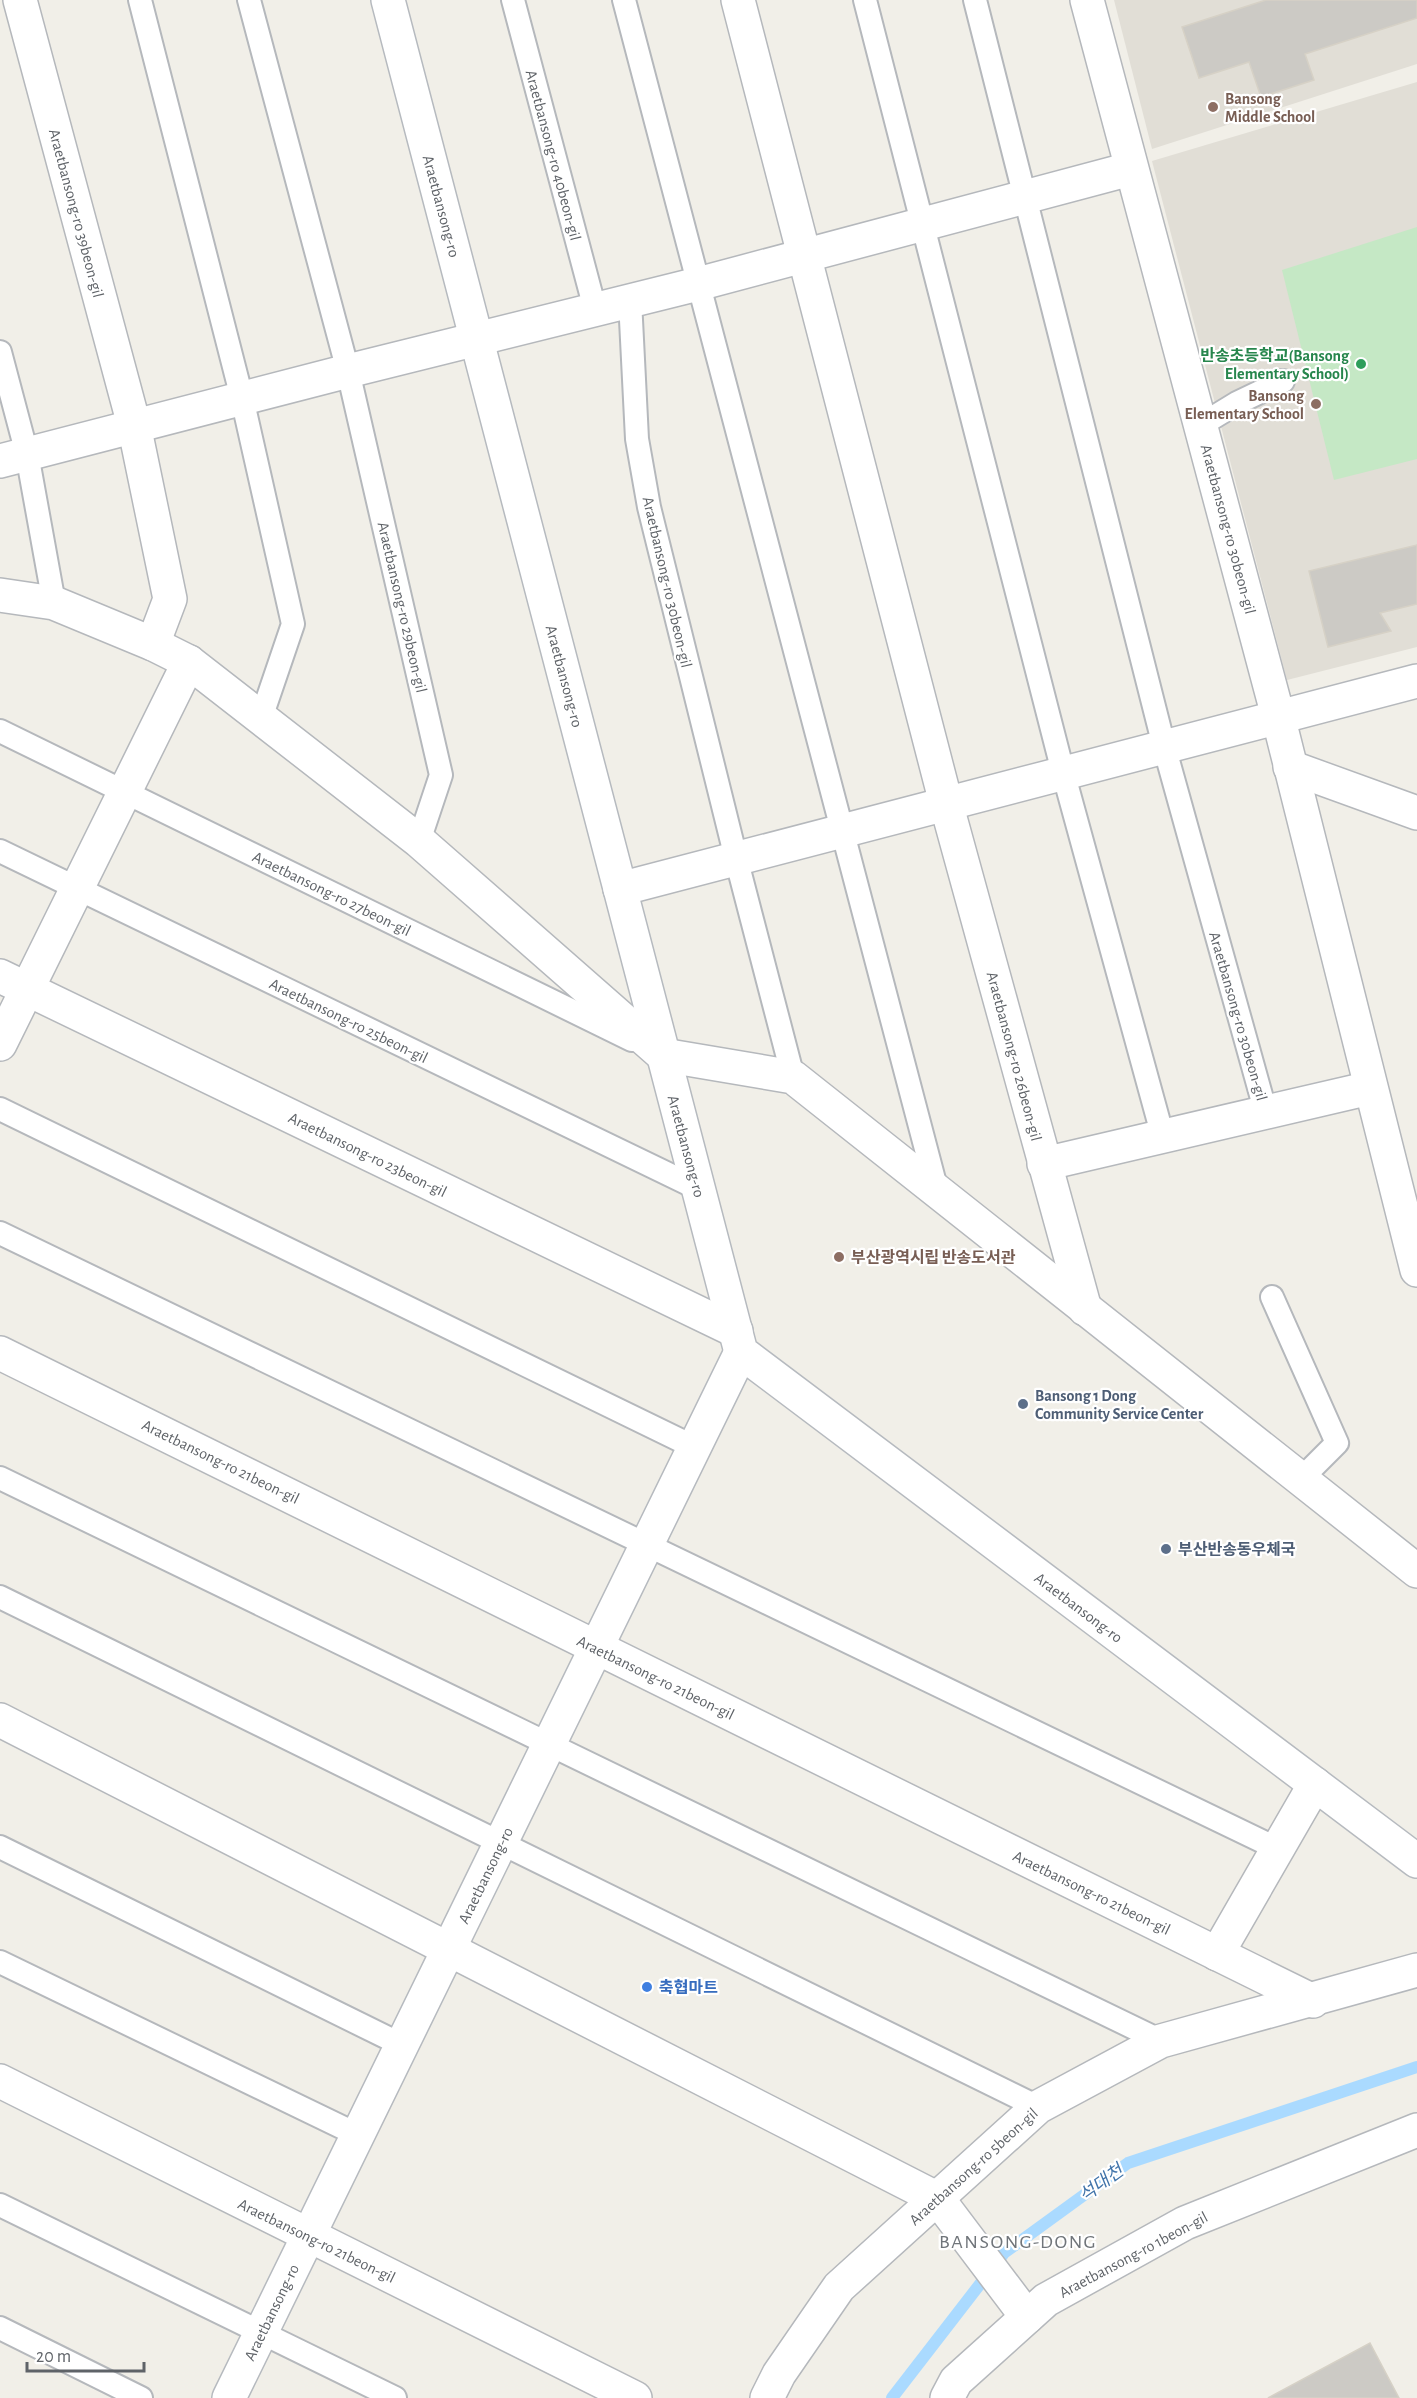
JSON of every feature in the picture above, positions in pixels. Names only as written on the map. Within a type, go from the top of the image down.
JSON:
[{"type":"street","name":"Araetbansong-ro 39beon-gil","points":[[20,0],[134,426]]},
{"type":"street","name":"Araetbansong-ro","points":[[229,2398],[647,1545],[694,1447],[738,1342],[388,0]]},
{"type":"street","points":[[738,0],[946,803]]},
{"type":"street","points":[[14,458],[348,370],[698,284],[1130,169],[1087,0]]},
{"type":"street","name":"Araetbansong-ro 30beon-gil","points":[[1130,169],[1278,716],[1370,1088]]},
{"type":"street","points":[[134,426],[170,599],[153,644]]},
{"type":"street","points":[[0,595],[54,603],[153,644],[189,663],[419,841],[663,1055],[794,1077],[1417,1571]]},
{"type":"street","points":[[0,1044],[14,982],[77,889],[189,663]]},
{"type":"street","points":[[620,889],[1417,681]]},
{"type":"street","points":[[1290,767],[1417,813]]},
{"type":"street","name":"Araetbansong-ro 26beon-gil","points":[[946,803],[1085,1309]]},
{"type":"street","name":"Araetbansong-ro 23beon-gil","points":[[14,982],[738,1342]]},
{"type":"street","points":[[1044,1164],[1370,1088],[1406,1180],[1417,1269]]},
{"type":"street","name":"Araetbansong-ro","points":[[738,1342],[1417,1861]]},
{"type":"street","name":"Araetbansong-ro 21beon-gil","points":[[0,1353],[1313,2001]]},
{"type":"street","points":[[0,1720],[449,1949],[944,2207],[1027,2317]]},
{"type":"street","points":[[1217,1954],[1315,1785]]},
{"type":"street","name":"Araetbansong-ro 5beon-gil","points":[[767,2398],[779,2374],[839,2287],[944,2207],[1038,2107],[1161,2041],[1313,2001],[1417,1970]]},
{"type":"street","name":"Araetbansong-ro 21beon-gil","points":[[0,2081],[635,2398]]},
{"type":"street","name":"Araetbansong-ro 1beon-gil","points":[[947,2398],[956,2381],[1046,2300],[1185,2223],[1417,2130]]},
{"type":"lane","points":[[140,0],[242,398],[293,624],[261,718]]},
{"type":"lane","points":[[249,0],[348,370]]},
{"type":"lane","name":"Araetbansong-ro 40beon-gil","points":[[513,0],[595,309]]},
{"type":"lane","points":[[624,0],[840,831],[937,1191]]},
{"type":"lane","points":[[865,0],[1063,772],[1163,1137]]},
{"type":"lane","points":[[975,0],[1026,196]]},
{"type":"lane","name":"Araetbansong-ro 30beon-gil","points":[[1026,196],[1164,746],[1266,1113]]},
{"type":"lane","name":"Araetbansong-ro 30beon-gil","points":[[630,300],[637,439],[649,507],[736,858]]},
{"type":"lane","points":[[0,352],[14,458],[54,603]]},
{"type":"lane","name":"Araetbansong-ro 29beon-gil","points":[[348,370],[441,775],[419,841]]},
{"type":"lane","points":[[1201,425],[1237,403],[1283,381]]},
{"type":"lane","name":"Araetbansong-ro 27beon-gil","points":[[0,731],[663,1055]]},
{"type":"lane","name":"Araetbansong-ro 25beon-gil","points":[[0,851],[699,1190]]},
{"type":"lane","points":[[736,858],[794,1077]]},
{"type":"lane","points":[[0,1109],[694,1447]]},
{"type":"lane","points":[[0,1233],[1278,1849]]},
{"type":"lane","points":[[1272,1297],[1336,1443],[1301,1479]]},
{"type":"lane","points":[[0,1478],[1161,2041]]},
{"type":"lane","points":[[0,1597],[1038,2107]]},
{"type":"lane","points":[[0,1847],[402,2045]]},
{"type":"lane","points":[[0,1962],[358,2135]]},
{"type":"lane","points":[[0,2205],[395,2398]]},
{"type":"lane","points":[[0,2328],[141,2398]]},
{"type":"shaded area","name":"Bansong Middle School","points":[[1114,0],[1417,0],[1417,64],[1152,149]]},
{"type":"shaded area","name":"Bansong Elementary School","points":[[1417,82],[1417,647],[1287,680],[1152,161]]},
{"type":"green space","name":"반송초등학교(Bansong Elementary School)","points":[[1417,227],[1417,459],[1334,480],[1282,270]]},
{"type":"building","points":[[1266,0],[1417,0],[1417,18],[1305,54],[1314,80],[1261,97],[1249,62],[1199,78],[1182,27]]},
{"type":"building","points":[[1417,545],[1417,604],[1380,613],[1391,631],[1328,647],[1309,571]]},
{"type":"building","points":[[1370,2343],[1399,2398],[1268,2398]]},
{"type":"waterway","name":"석대천","points":[[892,2398],[1004,2253],[1128,2163],[1417,2067]]},
{"type":"place","name":"Bansong Middle School","points":[[1213,107]]},
{"type":"place","name":"반송초등학교(Bansong Elementary School)","points":[[1361,364]]},
{"type":"place","name":"Bansong Elementary School","points":[[1316,404]]},
{"type":"place","name":"부산광역시립 반송도서관","points":[[839,1257]]},
{"type":"place","name":"Bansong 1 Dong Community Service Center","points":[[1023,1404]]},
{"type":"place","name":"부산반송동우체국","points":[[1166,1549]]},
{"type":"place","name":"축협마트","points":[[647,1987]]},
{"type":"district","name":"BANSONG-DONG","points":[[1018,2241]]}]
